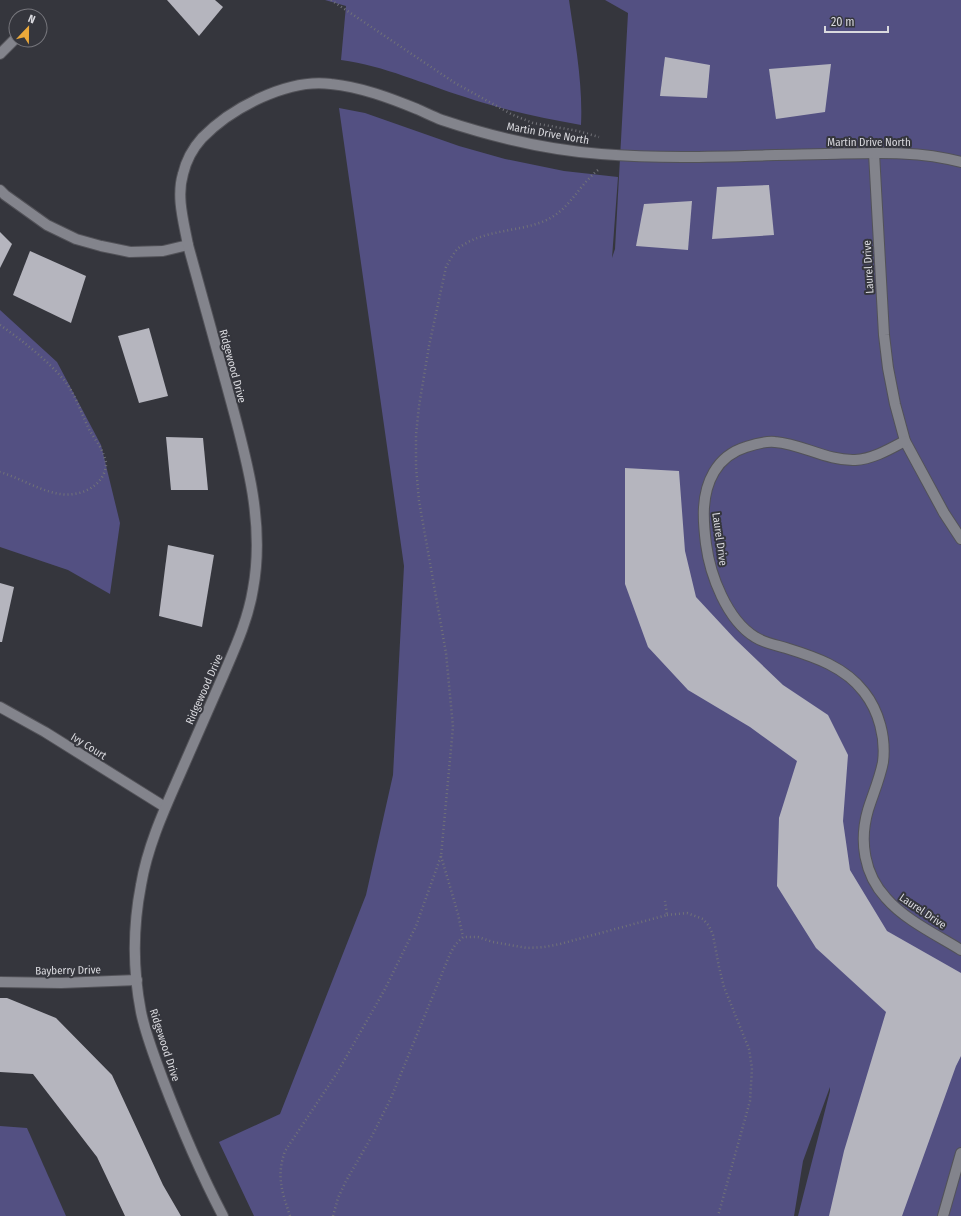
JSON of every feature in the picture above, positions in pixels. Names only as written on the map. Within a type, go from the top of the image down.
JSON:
[{"type":"street","points":[[0,54],[8,46]]},
{"type":"street","name":"Martin Drive North","points":[[189,158],[201,139],[222,120],[247,104],[276,91],[303,85],[328,83],[354,87],[415,108],[441,119],[488,133],[530,144],[563,150],[601,154],[672,157],[874,153],[916,154],[961,162]]},
{"type":"street","name":"Laurel Drive","points":[[874,153],[885,342],[888,368],[905,441],[876,456],[856,460],[835,458],[791,444],[773,442],[756,444],[740,449],[725,459],[714,472],[708,485],[704,503],[704,526],[708,558],[715,582],[738,622],[754,637],[822,661],[839,669],[853,680],[864,692],[873,706],[879,720],[884,749],[882,763],[865,824],[864,851],[867,865],[873,881],[886,899],[902,913],[961,950]]},
{"type":"street","name":"Ridgewood Drive","points":[[189,158],[182,176],[180,194],[182,217],[188,245],[247,460],[256,525],[256,560],[254,588],[248,616],[165,807],[151,844],[141,884],[136,920],[137,980],[141,1013],[154,1056],[193,1155],[223,1216]]},
{"type":"street","points":[[0,190],[47,224],[76,239],[130,252],[156,252],[188,245]]},
{"type":"street","points":[[905,441],[944,513],[961,539]]},
{"type":"street","name":"Ivy Court","points":[[0,707],[45,732],[165,807]]},
{"type":"street","name":"Bayberry Drive","points":[[0,982],[61,983],[137,980]]},
{"type":"street","points":[[943,1216],[961,1153]]},
{"type":"path","points":[[290,1216],[282,1189],[280,1174],[285,1151],[336,1073],[385,989],[416,926],[441,856],[453,727],[444,646],[419,500],[416,467],[416,435],[419,406],[428,354],[446,267],[451,256],[459,247],[482,237],[530,226],[543,222],[557,215],[568,205],[584,183],[600,168],[601,154],[600,138],[578,130],[533,123],[512,115],[448,78],[331,0]]},
{"type":"path","points":[[0,324],[22,340],[65,381],[81,410],[95,441],[103,452],[106,464],[103,474],[95,485],[81,493],[71,494],[60,494],[0,472]]},
{"type":"path","points":[[441,856],[458,914],[463,937]]},
{"type":"path","points":[[665,901],[667,915]]},
{"type":"path","points":[[334,1216],[338,1198],[346,1181],[372,1136],[391,1098],[450,954],[455,945],[463,937],[478,937],[493,942],[527,948],[544,947],[667,915],[687,913],[703,919],[709,926],[713,935],[724,987],[749,1049],[752,1068],[750,1101],[718,1216]]},
{"type":"shaded area","points":[[325,0],[569,0],[580,78],[581,125],[508,110],[373,66],[341,60],[346,6]]},
{"type":"shaded area","points":[[605,0],[961,0],[961,1216],[798,1216],[830,1087],[803,1161],[794,1216],[254,1216],[219,1142],[280,1114],[366,895],[393,775],[404,566],[339,108],[365,113],[459,146],[505,159],[564,171],[618,177],[612,258],[615,249],[628,13]]},
{"type":"shaded area","points":[[0,310],[57,362],[101,445],[120,523],[110,594],[68,570],[0,547]]},
{"type":"shaded area","points":[[0,1126],[27,1128],[66,1216],[0,1216]]},
{"type":"building","points":[[167,0],[215,0],[223,7],[199,36]]},
{"type":"building","points":[[665,57],[710,65],[707,98],[660,96]]},
{"type":"building","points":[[831,64],[825,112],[776,119],[769,69]]},
{"type":"building","points":[[769,185],[774,235],[712,239],[717,187]]},
{"type":"building","points":[[692,201],[688,250],[636,246],[644,204]]},
{"type":"building","points":[[0,232],[12,244],[0,268]]},
{"type":"building","points":[[30,251],[86,276],[71,323],[13,295]]},
{"type":"building","points":[[149,328],[168,396],[139,403],[118,336]]},
{"type":"building","points":[[166,437],[203,438],[208,490],[171,490]]},
{"type":"building","points":[[625,468],[679,471],[685,551],[696,597],[735,639],[783,685],[828,715],[848,755],[843,821],[850,870],[887,931],[961,973],[961,1056],[956,1066],[902,1216],[829,1216],[844,1151],[886,1012],[816,948],[777,886],[779,818],[797,761],[750,727],[688,690],[648,647],[625,584]]},
{"type":"building","points":[[168,545],[214,555],[202,627],[159,616]]},
{"type":"building","points":[[0,583],[14,587],[2,642],[0,642]]},
{"type":"building","points":[[0,998],[7,998],[56,1018],[112,1075],[163,1185],[181,1216],[125,1216],[97,1157],[33,1074],[0,1072]]}]
